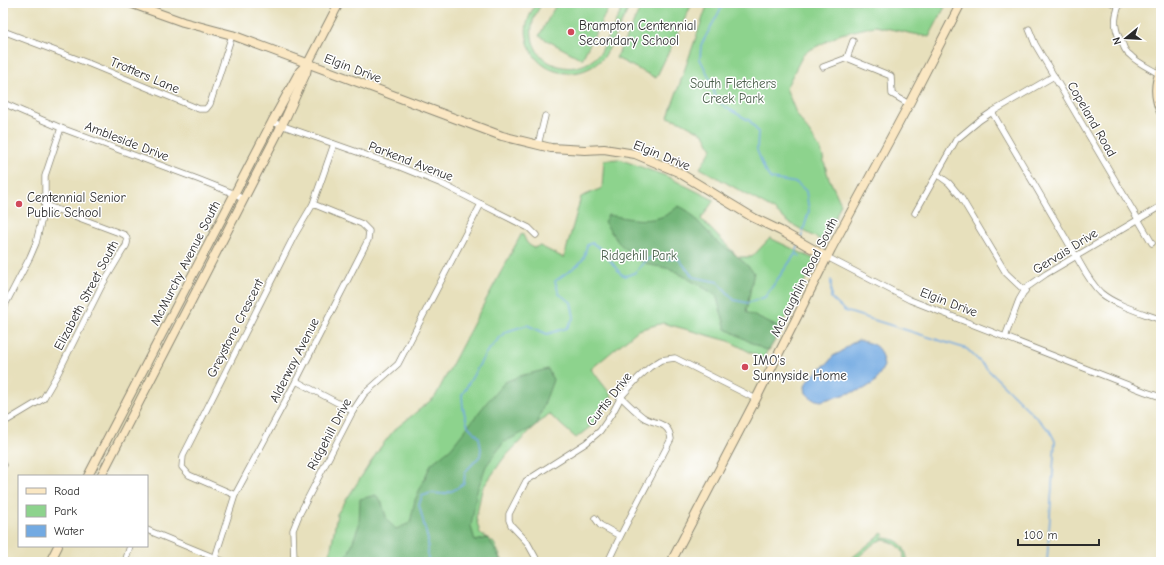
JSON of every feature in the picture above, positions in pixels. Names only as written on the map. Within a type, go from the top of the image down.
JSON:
[{"type":"street","name":"Elgin Drive","points":[[130,3],[183,22],[232,35],[502,136],[551,148],[585,150],[604,149],[635,154],[678,172],[754,218],[789,235],[827,257],[910,300],[1161,397]]},
{"type":"street","name":"McMurchy Avenue South","points":[[102,475],[282,125],[306,73],[308,63],[339,3]]},
{"type":"street","name":"McLaughlin Road South","points":[[670,562],[756,399],[827,257],[961,3]]},
{"type":"street","points":[[1112,3],[1120,4],[1116,17],[1115,28],[1129,55],[1160,72],[1156,91],[1158,105],[1161,112]]},
{"type":"street","name":"Copeland Road","points":[[1029,29],[1034,44],[1152,243]]},
{"type":"street","name":"Trotters Lane","points":[[3,31],[90,64],[199,109],[206,109],[210,104],[232,35]]},
{"type":"street","points":[[847,58],[853,41]]},
{"type":"street","points":[[823,67],[847,58],[891,76],[892,94],[909,104]]},
{"type":"street","name":"McMurchy Avenue South","points":[[89,475],[272,122],[300,71],[308,63]]},
{"type":"street","points":[[915,213],[938,175],[956,140],[992,112],[1054,76]]},
{"type":"street","name":"Ambleside Drive","points":[[3,103],[61,128],[234,194],[243,199]]},
{"type":"street","points":[[992,112],[1076,256],[1100,292],[1111,300],[1161,320]]},
{"type":"street","points":[[538,145],[545,116]]},
{"type":"street","name":"Parkend Avenue","points":[[272,122],[400,167],[442,184],[529,228],[536,235]]},
{"type":"street","points":[[3,309],[36,243],[45,204],[45,176],[61,128]]},
{"type":"street","name":"Greystone Crescent","points":[[235,495],[189,475],[182,466],[183,456],[294,236],[313,204],[334,144]]},
{"type":"street","points":[[938,175],[949,183],[960,196],[1006,273],[1025,291]]},
{"type":"street","name":"Elizabeth Street South","points":[[3,423],[43,399],[57,375],[101,287],[123,250],[127,246],[128,239],[125,235],[45,204]]},
{"type":"street","name":"Alderway Avenue","points":[[215,558],[235,495],[296,381],[368,240],[369,231],[362,224],[313,204]]},
{"type":"street","name":"Ridgehill Drive","points":[[294,562],[293,530],[299,515],[352,411],[364,394],[398,364],[481,204]]},
{"type":"street","name":"Gervais Drive","points":[[1005,337],[1019,300],[1026,288],[1046,274],[1161,206]]},
{"type":"street","name":"Curtis Drive","points":[[538,562],[527,542],[511,525],[509,520],[509,514],[526,481],[586,443],[600,431],[621,398],[650,367],[661,360],[675,358],[756,399]]},
{"type":"street","points":[[296,381],[352,411]]},
{"type":"street","points":[[608,562],[620,536],[671,440],[670,433],[665,426],[644,417],[621,398]]},
{"type":"street","points":[[595,518],[600,526],[620,536]]},
{"type":"street","points":[[148,530],[225,562]]},
{"type":"street","points":[[50,562],[58,547]]},
{"type":"street","points":[[125,562],[130,547]]},
{"type":"green space","points":[[536,3],[542,3],[532,26],[533,40],[537,51],[545,60],[567,68],[579,66],[591,61],[601,52],[625,3],[631,3],[603,58],[591,67],[580,72],[568,73],[557,72],[546,67],[538,60],[531,50],[526,29],[530,15]]},
{"type":"green space","points":[[557,3],[611,3],[582,59],[539,36]]},
{"type":"green space","points":[[643,3],[692,4],[656,78],[616,58]]},
{"type":"green space","name":"South Fletchers Creek Park","points":[[708,3],[947,3],[929,37],[875,26],[841,34],[804,53],[786,88],[796,113],[821,150],[828,176],[841,204],[824,242],[788,222],[774,210],[700,168],[712,149],[704,134],[682,122],[668,117]]},
{"type":"green space","name":"Ridgehill Park","points":[[619,159],[666,176],[714,200],[701,219],[738,257],[752,257],[770,238],[816,260],[763,359],[729,341],[663,323],[638,330],[591,369],[612,396],[595,423],[576,438],[549,414],[503,459],[482,489],[476,518],[480,533],[494,543],[503,562],[330,562],[337,514],[380,448],[394,430],[435,397],[522,233],[527,243],[533,248],[540,246],[564,258],[581,197],[602,188],[604,160]]},
{"type":"green space","points":[[679,206],[688,211],[717,242],[736,255],[754,272],[746,312],[782,329],[769,350],[763,349],[726,329],[716,295],[671,269],[650,265],[635,258],[618,242],[604,222],[608,215],[631,219],[654,219],[668,214]]},
{"type":"green space","points":[[548,369],[553,380],[536,426],[504,442],[486,466],[477,491],[471,526],[475,541],[488,538],[502,562],[339,562],[349,552],[359,525],[360,499],[376,495],[382,503],[387,520],[396,529],[410,523],[415,500],[431,464],[451,448],[487,402],[505,382],[520,376]]},
{"type":"green space","points":[[882,533],[884,535],[881,538],[897,541],[903,547],[908,562],[904,562],[903,552],[899,546],[889,541],[881,540],[872,545],[853,562],[847,562]]},
{"type":"water","points":[[858,340],[874,345],[881,354],[884,366],[875,382],[864,389],[821,401],[812,399],[806,393],[806,383],[819,369],[828,363],[833,356]]},
{"type":"waterway","points":[[724,3],[701,45],[700,59],[711,81],[716,99],[725,107],[750,121],[758,132],[757,150],[765,171],[771,179],[797,183],[806,191],[809,211],[801,238]]},
{"type":"waterway","points":[[766,3],[769,3]]},
{"type":"waterway","points":[[428,562],[428,540],[419,505],[422,496],[431,493],[444,494],[454,490],[464,483],[465,472],[480,456],[481,449],[479,437],[468,426],[463,408],[462,395],[486,353],[505,332],[527,325],[547,334],[567,328],[574,317],[571,302],[559,294],[555,281],[578,265],[584,258],[587,245],[592,243],[600,248],[621,274],[626,276],[636,272],[644,262],[652,257],[669,259],[678,258],[693,277],[718,282],[734,300],[748,303],[765,297],[796,253],[799,244]]},
{"type":"waterway","points":[[796,253],[800,256]]},
{"type":"waterway","points":[[831,280],[831,298],[845,311],[967,349],[1050,431],[1055,441],[1047,562]]},
{"type":"place","name":"Brampton Centennial Secondary School","points":[[571,32]]},
{"type":"place","name":"Centennial Senior Public School","points":[[19,204]]},
{"type":"place","name":"IMO's Sunnyside Home","points":[[745,367]]}]
